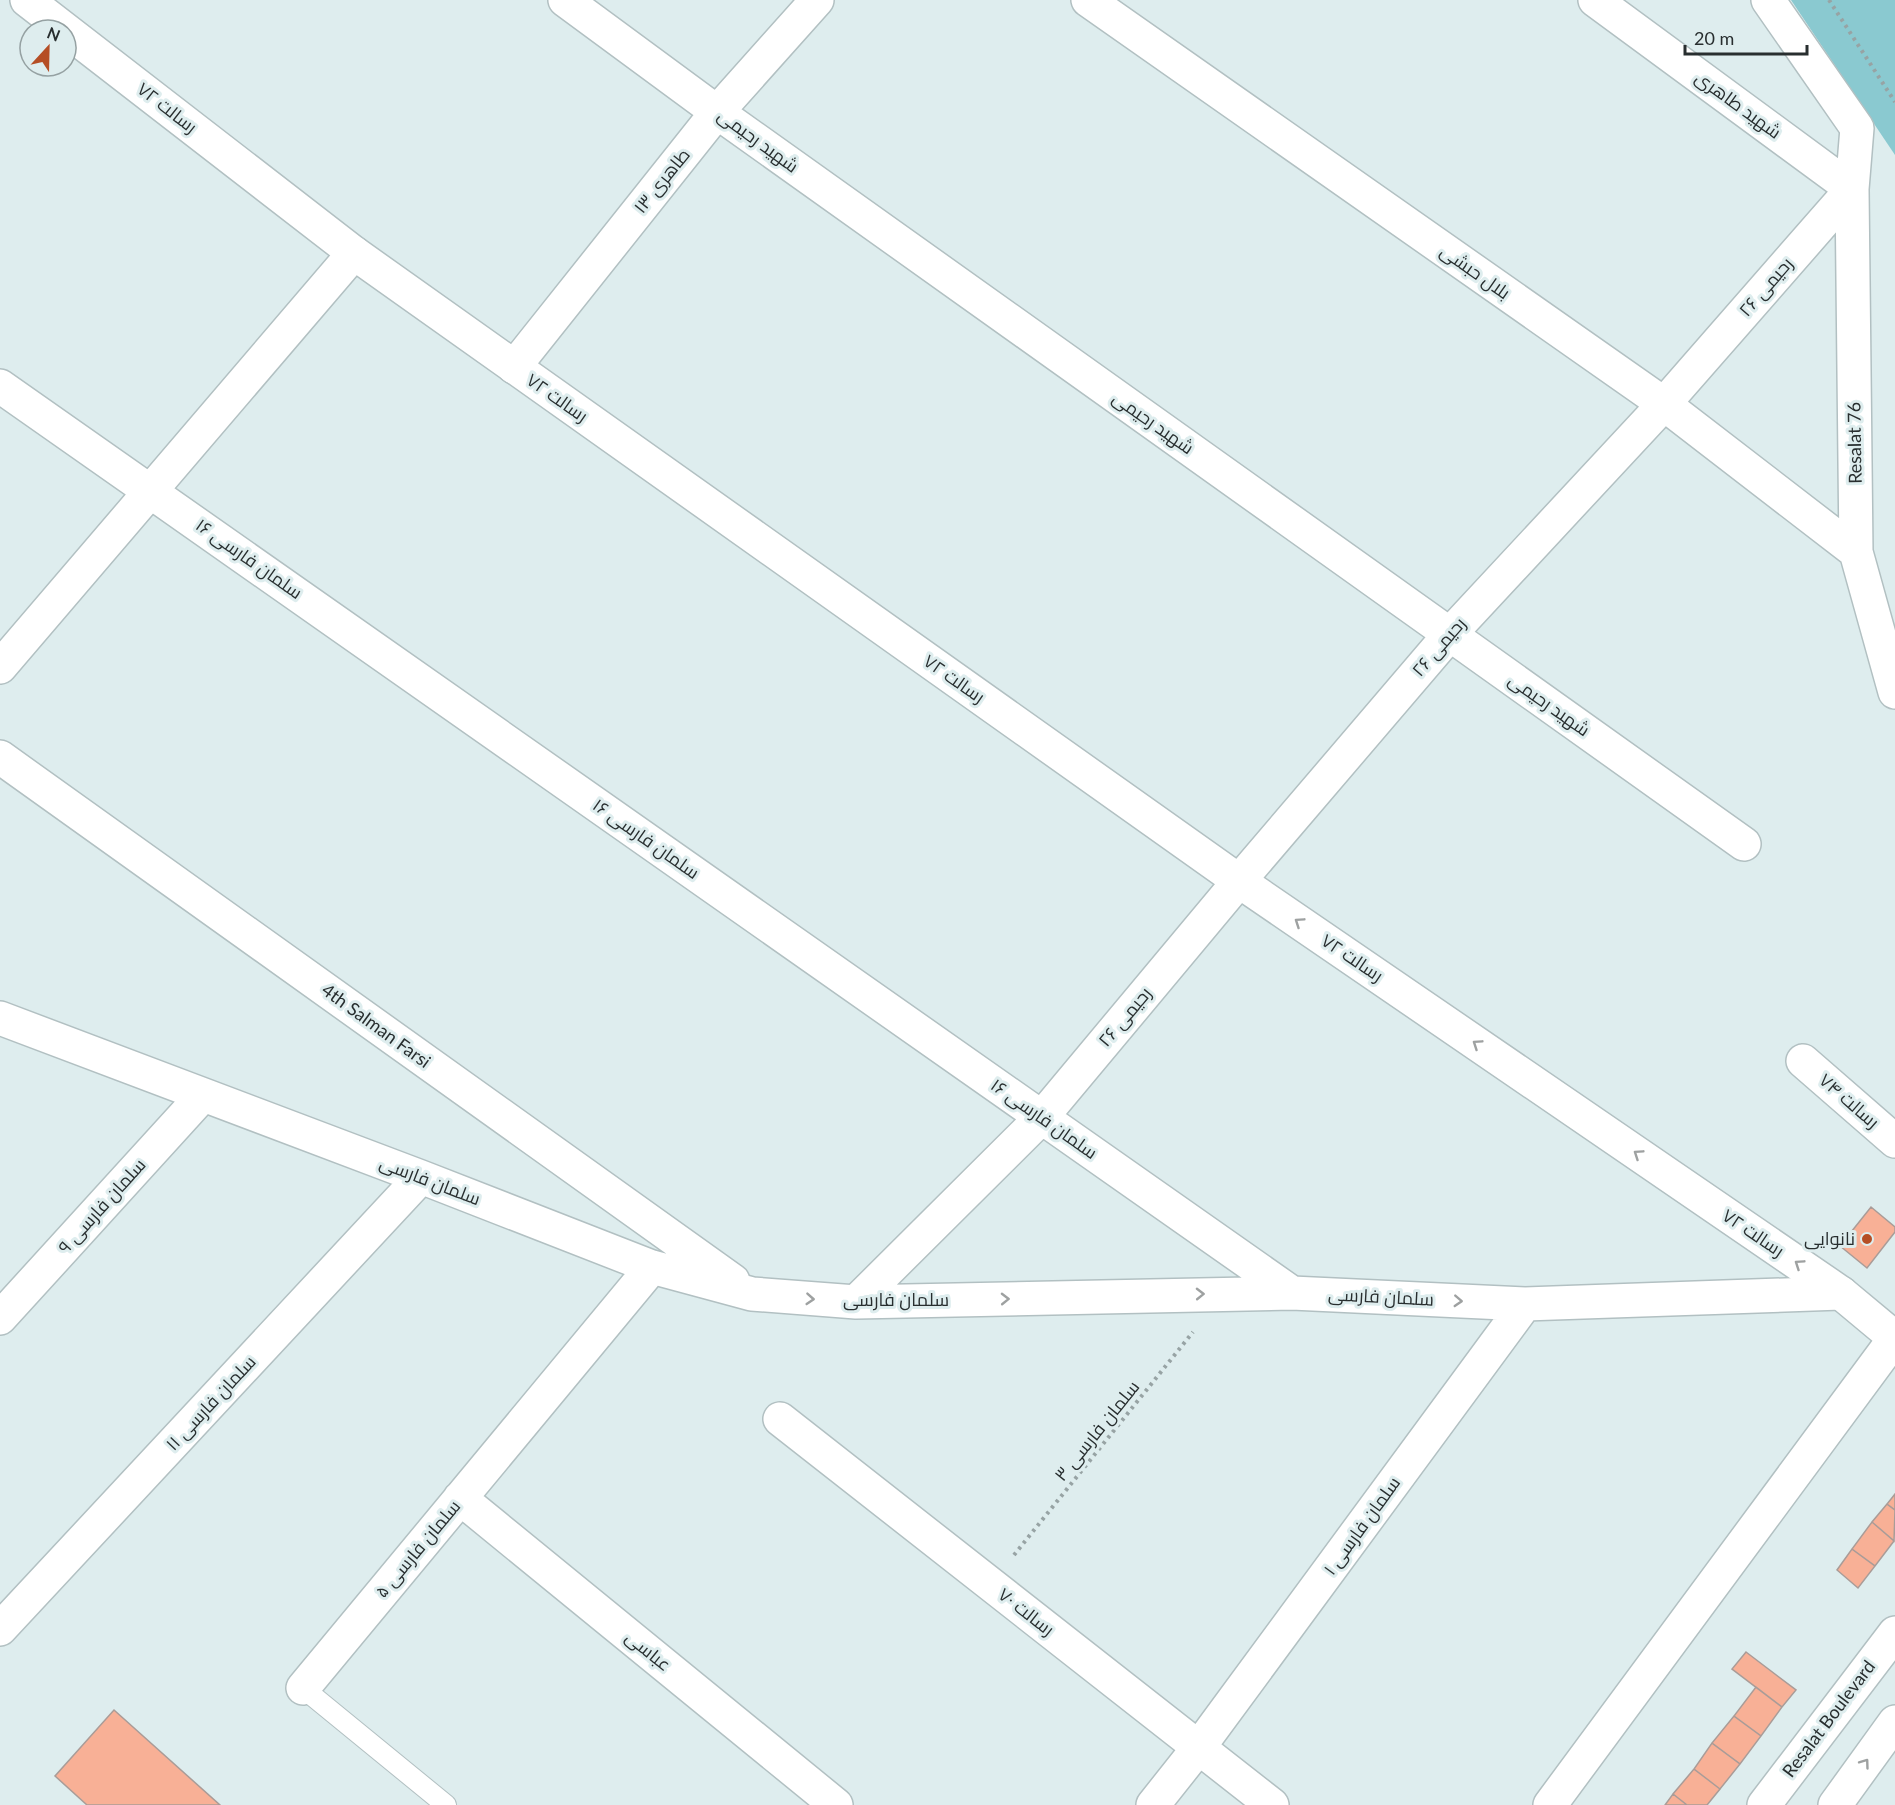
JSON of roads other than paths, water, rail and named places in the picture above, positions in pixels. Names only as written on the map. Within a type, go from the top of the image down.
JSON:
[{"type":"street","name":"رسالت ۷۲","points":[[27,0],[354,253],[1239,881],[1841,1293],[1895,1338]]},
{"type":"street","name":"شهید رحیمی","points":[[565,0],[717,112],[1744,844]]},
{"type":"street","name":"طاهری ۱۳","points":[[514,367],[717,112],[817,0]]},
{"type":"street","name":"بلال حبشی","points":[[1088,0],[1664,405],[1856,552]]},
{"type":"street","name":"شهید طاهری","points":[[1594,0],[1852,189]]},
{"type":"street","name":"Resalat 76","points":[[1768,0],[1857,128],[1852,189],[1856,552],[1895,692]]},
{"type":"street","name":"رحیمی ۲۶","points":[[856,1302],[1042,1117],[1450,634],[1664,405],[1852,189]]},
{"type":"street","points":[[0,667],[354,253]]},
{"type":"street","name":"سلمان فارسی ۱۶","points":[[0,386],[1292,1293]]},
{"type":"street","name":"4th Salman Farsi","points":[[0,757],[752,1294]]},
{"type":"street","name":"سلمان فارسی","points":[[0,1018],[652,1267],[752,1294],[856,1302],[1292,1293],[1525,1304],[1841,1293]]},
{"type":"street","name":"رسالت ۷۴","points":[[1803,1061],[1895,1142]]},
{"type":"street","name":"سلمان فارسی ۹","points":[[0,1318],[203,1095]]},
{"type":"street","name":"سلمان فارسی ۱۱","points":[[0,1629],[421,1177]]},
{"type":"street","name":"سلمان فارسی ۵","points":[[303,1689],[652,1267]]},
{"type":"street","name":"سلمان فارسی ۱","points":[[1153,1805],[1525,1304]]},
{"type":"street","points":[[1550,1805],[1895,1338]]},
{"type":"street","name":"رسالت ۷۰","points":[[780,1419],[1272,1805]]},
{"type":"street","name":"عباسی","points":[[460,1498],[836,1805]]},
{"type":"street","name":"Resalat Boulevard","points":[[1764,1805],[1895,1633]]},
{"type":"street","points":[[1835,1805],[1895,1722]]},
{"type":"lane","name":"سلمان فارسی ۵","points":[[303,1689],[446,1805]]},
{"type":"place","name":"نانوایی","points":[[1867,1239]]}]
